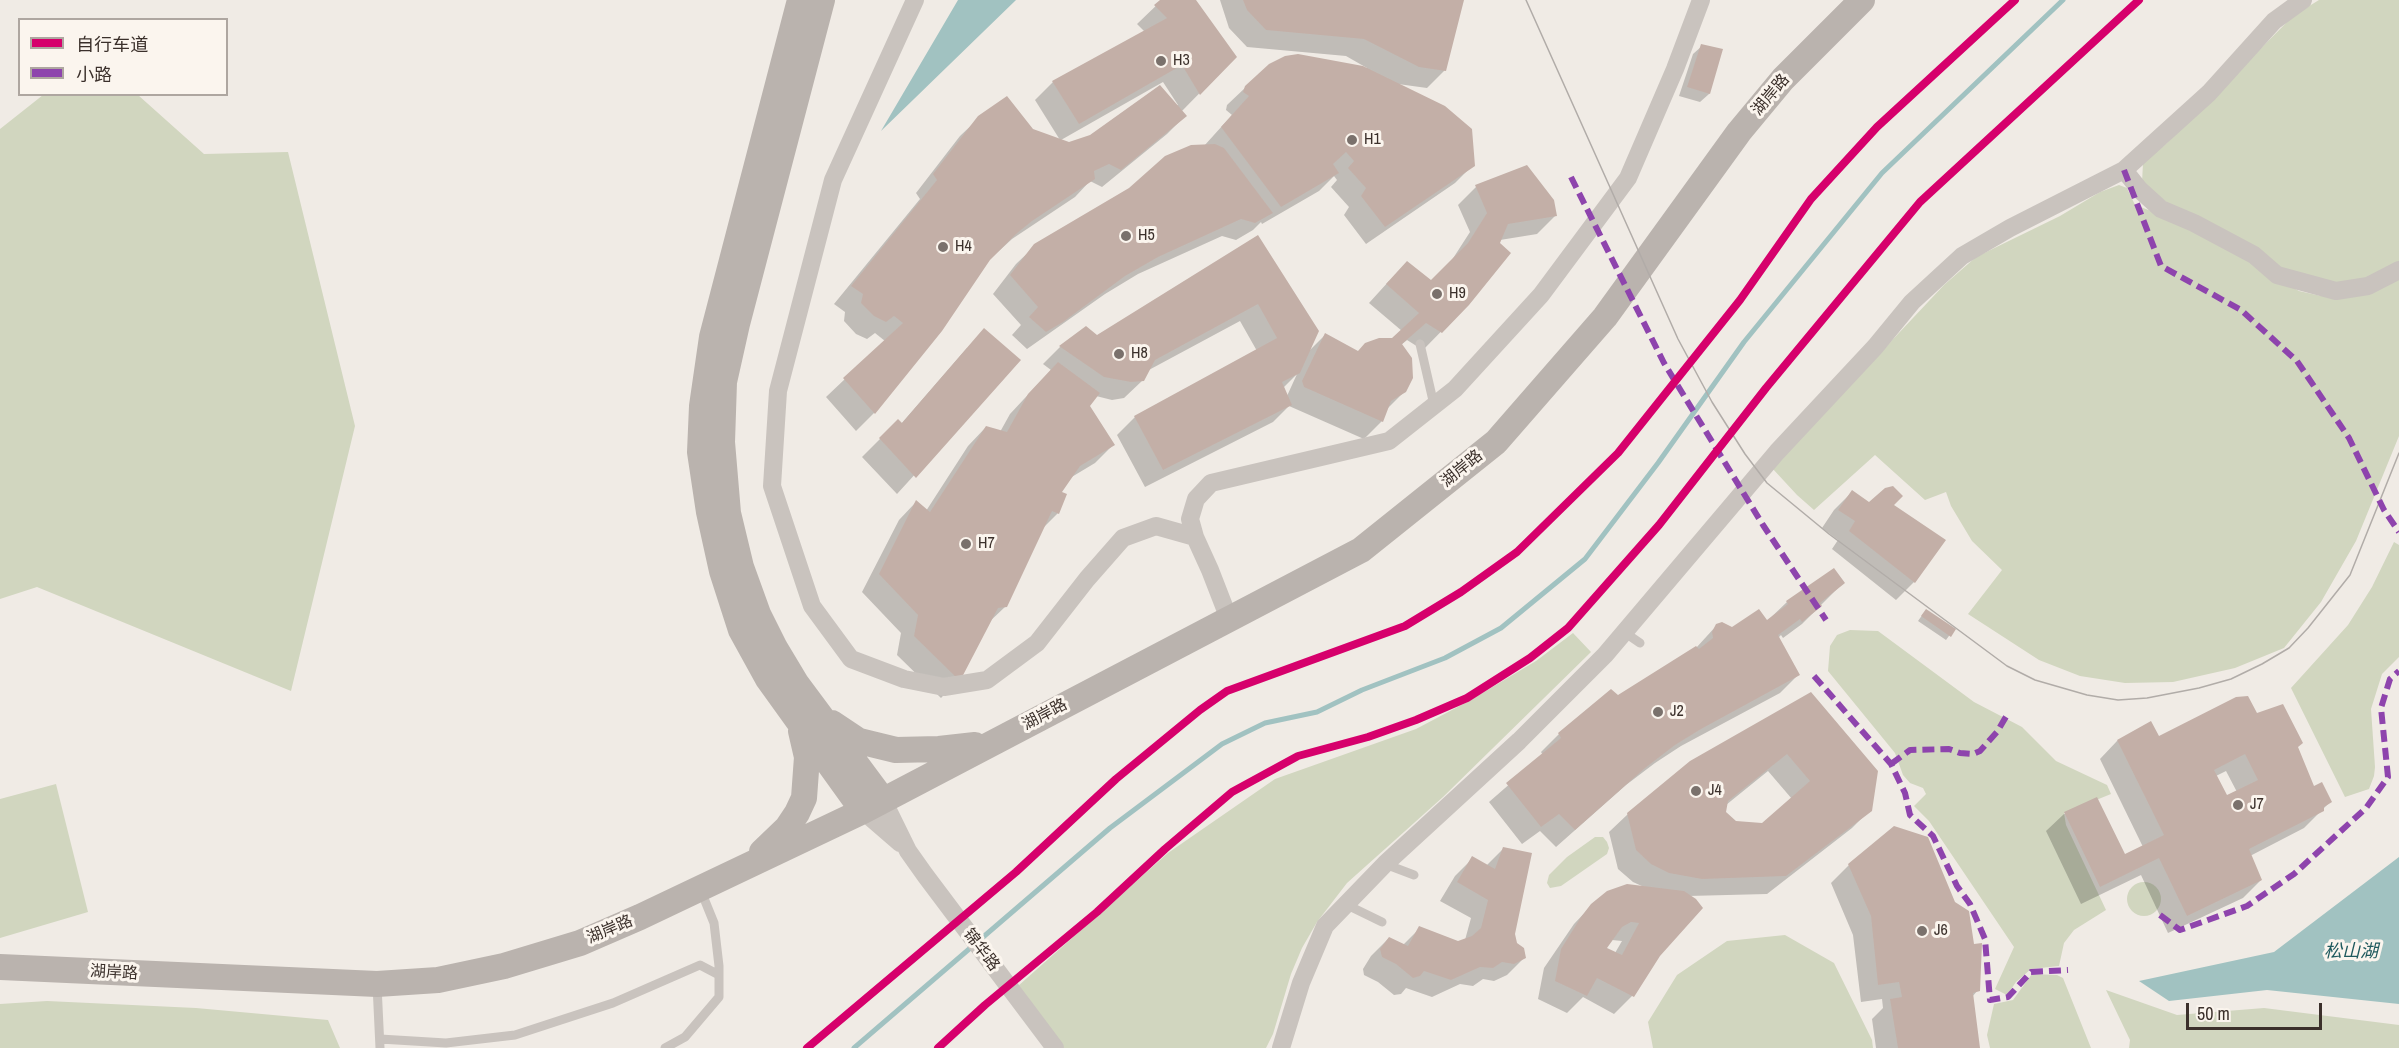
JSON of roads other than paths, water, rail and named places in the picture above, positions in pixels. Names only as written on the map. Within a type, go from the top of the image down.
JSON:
[{"type":"street","points":[[800,0],[712,338],[702,406],[700,453],[709,512],[722,572],[741,630],[768,680],[807,715],[859,741],[896,750],[939,749],[993,742]]},
{"type":"street","points":[[822,0],[737,324],[724,382],[722,442],[728,513],[741,567],[758,614],[807,715],[873,805]]},
{"type":"street","points":[[915,0],[833,180],[778,391],[772,486],[812,606],[851,659],[904,679],[944,687],[987,680],[1037,643],[1087,579],[1123,538],[1156,525],[1194,537]]},
{"type":"street","points":[[1229,619],[1194,537],[1190,519],[1196,500],[1211,483],[1389,441],[1455,389],[1541,295],[1628,178],[1675,69],[1701,0]]},
{"type":"street","name":"湖岸路","points":[[0,967],[377,984],[438,980],[504,966],[580,943],[739,871],[873,805],[1360,550],[1496,442],[1605,317],[1732,142],[1783,79],[1862,0]]},
{"type":"street","points":[[1283,1047],[1301,983],[1324,926],[1385,864],[1519,741],[1605,655],[1777,452],[1875,347],[1912,302],[1962,256],[2010,228],[2124,170],[2209,93],[2274,21],[2302,0]]},
{"type":"street","points":[[2124,170],[2140,190],[2161,209],[2194,223],[2254,255],[2277,275],[2336,291],[2368,286],[2399,270]]},
{"type":"street","points":[[739,871],[787,828],[804,798],[808,775],[807,715]]},
{"type":"street","name":"锦华路","points":[[873,805],[1055,1048]]},
{"type":"lane","points":[[1420,344],[1434,405]]},
{"type":"lane","points":[[1624,632],[1640,643]]},
{"type":"lane","points":[[1385,864],[1414,875]]},
{"type":"lane","points":[[665,1048],[685,1036],[719,998],[714,923],[700,889]]},
{"type":"lane","points":[[1346,904],[1382,922]]},
{"type":"lane","points":[[377,984],[380,1044],[446,1043],[515,1035],[613,1003],[700,966],[719,975]]},
{"type":"water","points":[[958,0],[1016,0],[881,131]]},
{"type":"water","name":"松山湖","points":[[2399,857],[2399,1004],[2267,990],[2169,1001],[2139,981],[2274,952]]},
{"type":"waterway","points":[[854,1048],[1110,828],[1222,744],[1265,723],[1317,712],[1362,690],[1445,658],[1501,628],[1585,559],[1658,463],[1744,342],[1882,173],[2063,0]]},
{"type":"tram line","points":[[1526,0],[1678,339],[1712,402],[1745,454],[1767,483],[1829,534],[2007,666],[2035,680],[2087,695],[2118,700],[2147,698],[2199,688],[2231,679],[2262,664],[2289,648],[2350,575],[2399,453]]},
{"type":"place","name":"H3","points":[[1161,61]]},
{"type":"place","name":"H1","points":[[1352,140]]},
{"type":"place","name":"H5","points":[[1126,236]]},
{"type":"place","name":"H4","points":[[943,247]]},
{"type":"place","name":"H9","points":[[1437,294]]},
{"type":"place","name":"H8","points":[[1119,354]]},
{"type":"place","name":"H7","points":[[966,544]]},
{"type":"place","name":"J2","points":[[1658,712]]},
{"type":"place","name":"J4","points":[[1696,791]]},
{"type":"place","name":"J7","points":[[2238,805]]},
{"type":"place","name":"J6","points":[[1922,931]]}]
